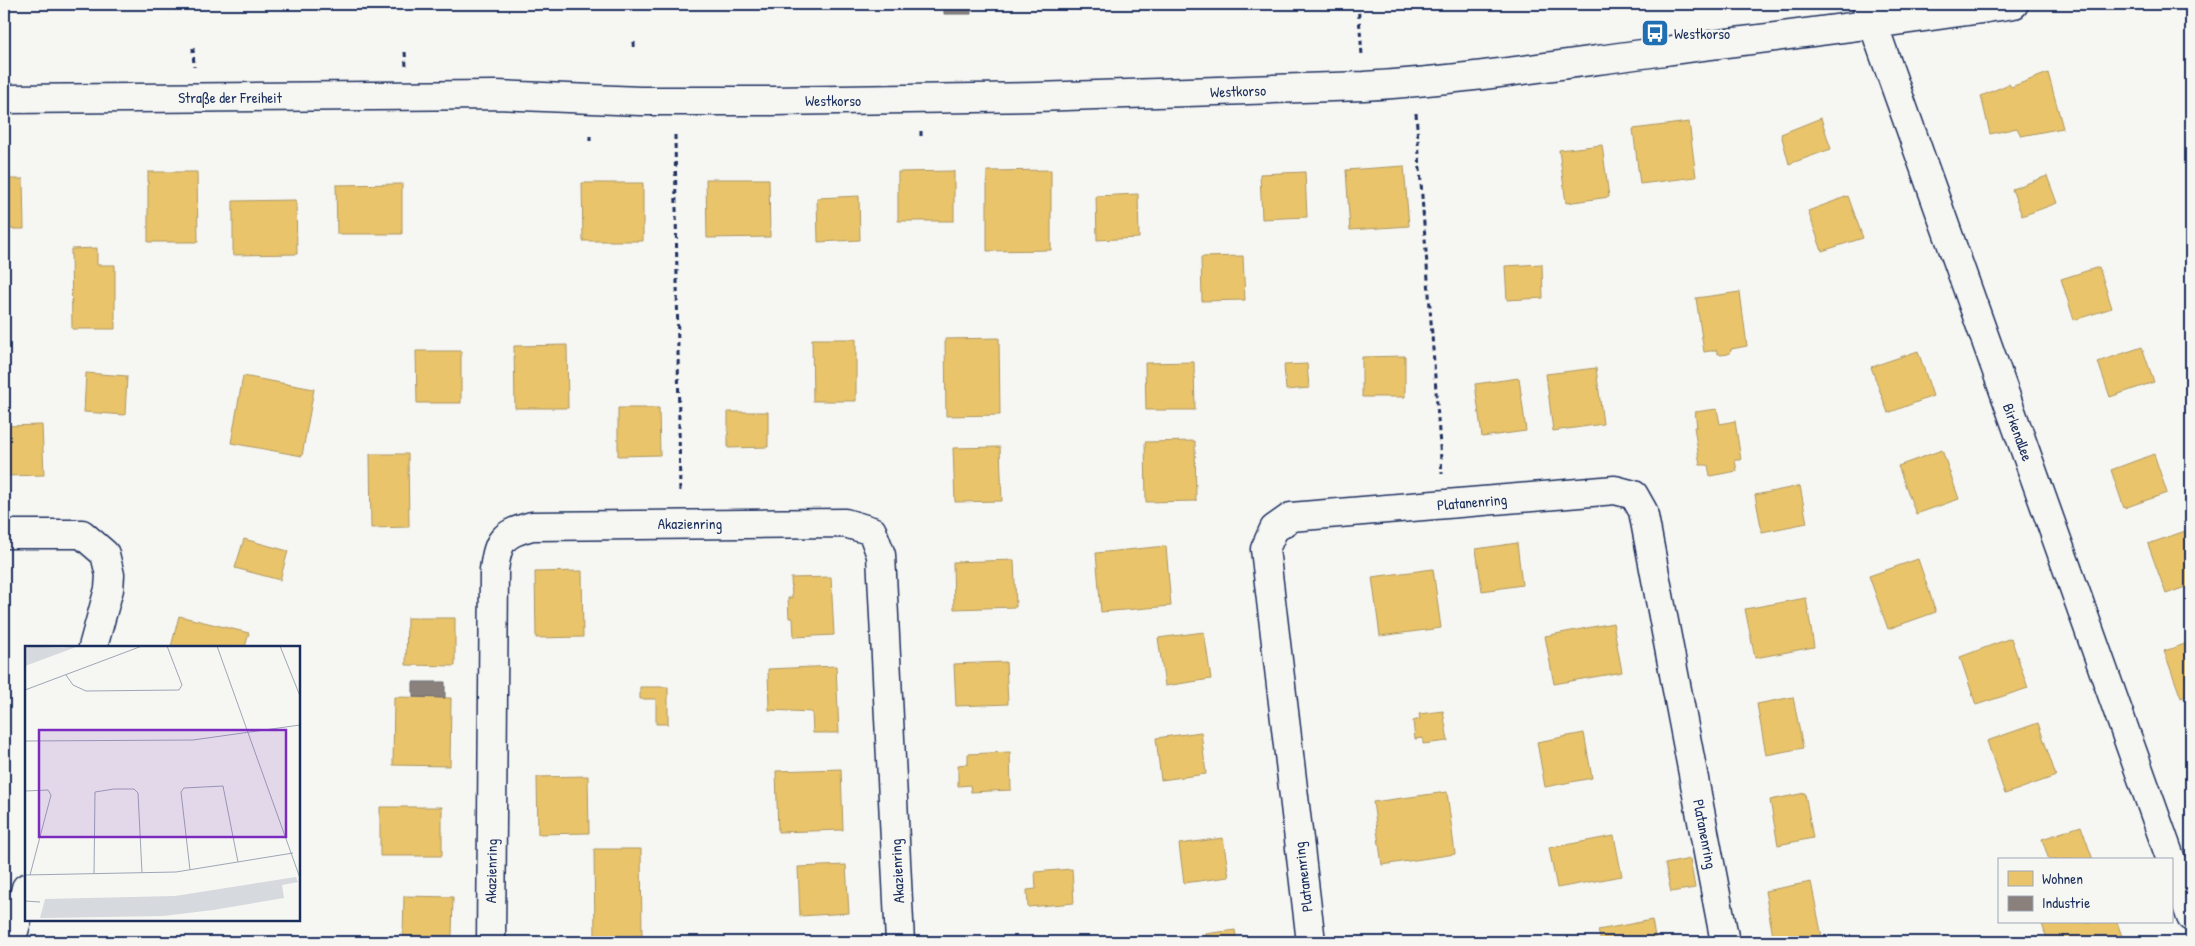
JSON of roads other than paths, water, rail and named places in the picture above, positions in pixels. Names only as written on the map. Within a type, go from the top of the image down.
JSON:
[{"type":"street","name":"Westkorso","points":[[457,95],[640,101],[772,101],[1026,98],[1351,86],[1462,78],[1870,14],[2014,4]]},
{"type":"street","name":"Birkenallee","points":[[1870,14],[1948,239],[2170,858]]},
{"type":"street","name":"Straße der Freiheit","points":[[4,99],[457,95]]},
{"type":"street","name":"Platanenring","points":[[1311,942],[1265,550],[1274,529],[1290,517],[1615,490],[1634,495],[1643,512],[1725,942]]},
{"type":"street","name":"Akazienring","points":[[491,942],[494,570],[497,547],[511,532],[532,526],[680,523],[845,523],[872,531],[881,555],[900,942]]},
{"type":"street","points":[[4,534],[82,534],[104,554],[110,576],[93,646]]},
{"type":"street","name":"Birkenallee","points":[[2172,863],[2191,917]]},
{"type":"street","points":[[11,942],[25,892]]},
{"type":"place","name":"Westkorso","points":[[1655,33]]}]
